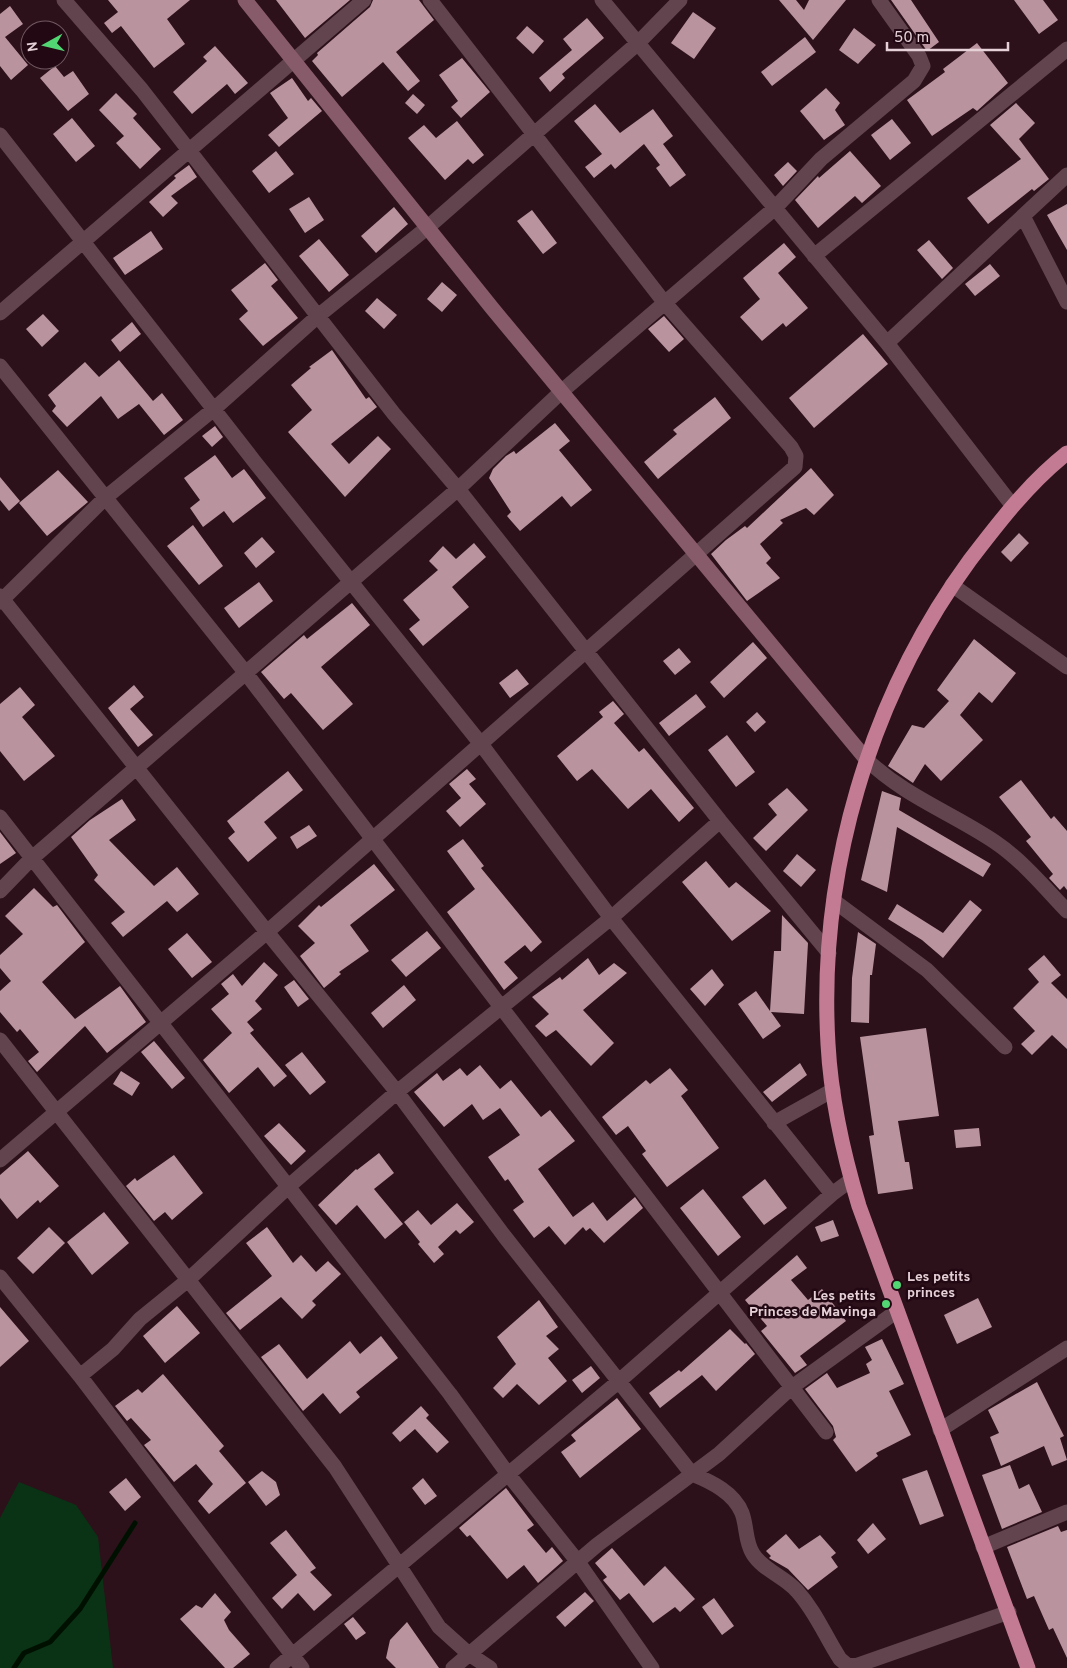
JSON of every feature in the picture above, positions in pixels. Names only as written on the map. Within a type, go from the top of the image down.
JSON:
[{"type":"highway","points":[[1028,1668],[1009,1612],[940,1430],[851,1180],[839,1130],[833,1090],[826,999],[834,901],[849,824],[866,759],[901,673],[921,634],[952,585],[1012,505],[1066,456]]},
{"type":"street","points":[[64,0],[142,90],[394,414],[458,489],[720,820],[829,953]]},
{"type":"street","points":[[245,0],[561,392],[698,554],[778,655],[866,759],[887,779],[1016,857],[1067,911]]},
{"type":"street","points":[[0,313],[190,152],[293,59],[364,0]]},
{"type":"street","points":[[0,1160],[267,932],[795,467],[796,456],[791,447],[664,302],[430,0]]},
{"type":"street","points":[[602,0],[887,343],[1012,505]]},
{"type":"street","points":[[680,0],[638,43],[428,227],[318,316],[214,409],[105,498],[1,599],[397,1092],[505,1237],[692,1474],[722,1488],[732,1499],[742,1513],[753,1554],[795,1589],[807,1602],[817,1616],[832,1646],[846,1664],[860,1665],[1009,1612]]},
{"type":"street","points":[[0,891],[31,859],[458,489],[561,392],[775,208],[821,159],[919,75],[922,66],[919,56],[879,0]]},
{"type":"street","points":[[814,256],[1067,49]]},
{"type":"street","points":[[0,134],[214,409],[481,744],[611,918],[832,1194]]},
{"type":"street","points":[[887,343],[1067,175]]},
{"type":"street","points":[[1023,216],[1067,302]]},
{"type":"street","points":[[0,366],[245,672],[826,1432]]},
{"type":"street","points":[[952,585],[1067,668]]},
{"type":"street","points":[[0,817],[450,1394],[508,1474],[578,1562],[652,1668]]},
{"type":"street","points":[[80,1376],[113,1349],[140,1319],[188,1280],[289,1186],[397,1092],[611,918],[720,820]]},
{"type":"street","points":[[834,901],[927,970],[1005,1047]]},
{"type":"street","points":[[0,1040],[335,1467],[440,1627],[469,1654],[490,1668]]},
{"type":"street","points":[[774,1123],[833,1090]]},
{"type":"street","points":[[277,1668],[618,1382],[718,1292],[832,1194],[851,1180]]},
{"type":"street","points":[[0,1278],[80,1376],[302,1668]]},
{"type":"street","points":[[453,1668],[578,1562],[719,1454],[792,1387],[897,1311]]},
{"type":"street","points":[[940,1430],[1067,1348]]},
{"type":"street","points":[[983,1547],[1067,1512]]},
{"type":"green space","points":[[19,1482],[76,1505],[98,1537],[113,1668],[0,1668],[0,1518]]},
{"type":"building","points":[[108,0],[190,0],[167,19],[185,44],[154,68],[121,26],[112,33],[104,23],[118,12]]},
{"type":"building","points":[[276,0],[350,0],[305,38]]},
{"type":"building","points":[[373,0],[419,0],[434,20],[396,52],[420,81],[408,91],[383,62],[342,97],[312,61],[318,55],[317,53],[370,7]]},
{"type":"building","points":[[779,0],[796,0],[804,10],[809,0],[846,0],[813,40]]},
{"type":"building","points":[[891,0],[911,0],[939,42],[927,51]]},
{"type":"building","points":[[1014,0],[1043,0],[1058,20],[1039,34]]},
{"type":"building","points":[[10,6],[20,20],[20,26],[5,37],[20,55],[20,70],[22,70],[11,80],[0,66],[0,14]]},
{"type":"building","points":[[693,12],[716,28],[694,59],[671,43]]},
{"type":"building","points":[[587,18],[604,38],[562,74],[565,78],[550,92],[539,78],[572,50],[563,39]]},
{"type":"building","points":[[527,26],[544,41],[533,54],[516,38]]},
{"type":"building","points":[[854,28],[876,45],[858,64],[839,50]]},
{"type":"building","points":[[805,37],[816,52],[772,86],[761,72]]},
{"type":"building","points":[[977,43],[1008,83],[977,111],[973,108],[932,136],[907,100],[945,72],[943,69]]},
{"type":"building","points":[[215,46],[248,83],[235,94],[227,84],[192,114],[173,92],[207,61],[203,57]]},
{"type":"building","points":[[462,58],[490,92],[461,118],[451,107],[458,101],[439,75]]},
{"type":"building","points":[[50,70],[58,70],[64,77],[73,71],[89,94],[68,111],[40,78]]},
{"type":"building","points":[[292,78],[308,101],[311,98],[322,111],[279,147],[268,135],[288,118],[270,93]]},
{"type":"building","points":[[826,88],[840,103],[835,110],[845,125],[824,140],[800,111]]},
{"type":"building","points":[[116,93],[137,114],[133,118],[161,149],[140,169],[116,143],[124,136],[99,110]]},
{"type":"building","points":[[413,94],[425,105],[417,114],[405,103]]},
{"type":"building","points":[[1016,103],[1035,123],[1019,139],[1049,179],[1034,191],[1032,189],[988,224],[967,198],[1021,159],[990,125]]},
{"type":"building","points":[[595,104],[620,133],[653,109],[673,136],[663,144],[686,175],[670,187],[656,168],[660,165],[644,144],[615,169],[611,164],[594,178],[585,167],[602,154],[574,121]]},
{"type":"building","points":[[72,118],[95,146],[76,162],[53,134]]},
{"type":"building","points":[[892,119],[911,143],[890,160],[871,135]]},
{"type":"building","points":[[457,121],[484,155],[473,164],[468,159],[445,180],[408,138],[424,125],[436,138]]},
{"type":"building","points":[[276,151],[294,174],[269,193],[252,171]]},
{"type":"building","points":[[850,151],[881,186],[862,203],[855,196],[818,228],[795,200],[818,176],[819,178]]},
{"type":"building","points":[[788,162],[797,171],[783,186],[774,175]]},
{"type":"building","points":[[189,165],[197,177],[171,196],[178,203],[163,217],[149,202],[176,178],[174,176]]},
{"type":"building","points":[[309,197],[324,220],[305,233],[289,209]]},
{"type":"building","points":[[1067,204],[1067,250],[1047,215]]},
{"type":"building","points":[[394,207],[408,224],[376,253],[361,236]]},
{"type":"building","points":[[532,210],[557,243],[543,254],[517,221]]},
{"type":"building","points":[[151,231],[163,249],[125,275],[113,258]]},
{"type":"building","points":[[319,239],[349,275],[329,292],[299,256]]},
{"type":"building","points":[[929,240],[953,268],[942,279],[917,250]]},
{"type":"building","points":[[784,243],[796,257],[778,273],[808,308],[786,327],[783,323],[762,341],[740,317],[760,299],[743,278]]},
{"type":"building","points":[[265,263],[278,280],[271,286],[298,318],[263,346],[239,319],[248,311],[231,290]]},
{"type":"building","points":[[990,264],[1000,276],[975,296],[965,284]]},
{"type":"building","points":[[442,282],[457,295],[442,312],[427,299]]},
{"type":"building","points":[[377,298],[397,315],[384,329],[365,311]]},
{"type":"building","points":[[43,314],[59,331],[42,347],[26,329]]},
{"type":"building","points":[[664,316],[684,339],[669,352],[648,329]]},
{"type":"building","points":[[132,322],[141,334],[120,352],[111,340]]},
{"type":"building","points":[[863,334],[888,364],[814,428],[789,398]]},
{"type":"building","points":[[332,350],[366,399],[369,397],[377,407],[331,444],[349,464],[378,436],[391,449],[345,497],[288,432],[312,410],[291,385],[311,368],[309,367]]},
{"type":"building","points":[[119,360],[153,401],[162,393],[183,420],[164,435],[139,404],[118,419],[101,396],[67,427],[52,411],[56,406],[48,395],[85,362],[99,377]]},
{"type":"building","points":[[715,397],[731,418],[658,479],[644,462],[677,434],[673,430]]},
{"type":"building","points":[[555,423],[570,441],[559,450],[592,490],[571,507],[562,496],[520,531],[507,516],[511,512],[489,478],[493,469],[506,456],[514,451],[516,454]]},
{"type":"building","points":[[215,426],[223,437],[212,447],[202,436]]},
{"type":"building","points":[[215,455],[232,478],[244,469],[266,498],[233,523],[224,511],[203,527],[190,508],[200,500],[184,478]]},
{"type":"building","points":[[811,468],[834,495],[814,515],[806,508],[780,520],[783,523],[760,544],[771,558],[766,563],[780,578],[747,601],[711,554],[745,526],[747,528]]},
{"type":"building","points":[[58,470],[88,502],[47,536],[19,503]]},
{"type":"building","points":[[0,477],[20,501],[9,511],[0,500]]},
{"type":"building","points":[[193,525],[223,566],[199,585],[167,546]]},
{"type":"building","points":[[1019,533],[1029,543],[1011,562],[1001,552]]},
{"type":"building","points":[[262,537],[275,552],[256,568],[244,553]]},
{"type":"building","points":[[474,543],[486,557],[452,587],[469,607],[423,646],[409,629],[420,620],[403,600],[438,570],[429,561],[443,546],[456,559]]},
{"type":"building","points":[[259,582],[273,601],[239,628],[224,608]]},
{"type":"building","points":[[352,603],[370,625],[321,667],[353,704],[323,730],[291,693],[284,699],[261,672],[304,635],[307,639]]},
{"type":"building","points":[[974,639],[1016,673],[992,703],[979,692],[960,715],[983,740],[941,781],[925,764],[913,783],[888,766],[912,725],[924,728],[949,701],[937,690]]},
{"type":"building","points":[[753,642],[767,658],[724,698],[710,682]]},
{"type":"building","points":[[679,648],[691,662],[675,675],[663,661]]},
{"type":"building","points":[[517,669],[529,684],[510,698],[499,683]]},
{"type":"building","points":[[134,685],[144,697],[130,709],[153,735],[138,747],[108,708]]},
{"type":"building","points":[[20,687],[35,705],[22,717],[55,756],[24,781],[0,751],[0,704]]},
{"type":"building","points":[[696,694],[706,707],[669,736],[659,723]]},
{"type":"building","points":[[613,701],[624,714],[614,723],[639,752],[644,748],[694,808],[679,822],[651,789],[628,809],[592,769],[577,781],[557,756],[603,717],[599,712]]},
{"type":"building","points":[[757,712],[766,722],[755,732],[746,722]]},
{"type":"building","points":[[727,735],[755,772],[736,787],[708,750]]},
{"type":"building","points":[[467,769],[476,779],[469,784],[486,804],[460,827],[446,811],[461,798],[449,784]]},
{"type":"building","points":[[288,771],[303,790],[264,822],[277,838],[248,862],[228,838],[235,832],[227,821]]},
{"type":"building","points":[[1021,780],[1051,819],[1054,816],[1067,831],[1067,890],[1064,886],[1060,890],[1049,878],[1053,874],[1026,841],[1031,837],[999,797]]},
{"type":"building","points":[[787,788],[808,810],[766,851],[753,838],[777,815],[768,804]]},
{"type":"building","points":[[882,791],[901,798],[899,810],[991,864],[983,877],[897,827],[887,892],[861,880]]},
{"type":"building","points":[[122,799],[136,820],[109,840],[154,886],[177,867],[199,894],[177,912],[167,901],[123,937],[111,923],[125,912],[94,880],[98,875],[71,837],[90,820]]},
{"type":"building","points":[[309,825],[317,836],[297,849],[290,837]]},
{"type":"building","points":[[0,832],[16,853],[0,864]]},
{"type":"building","points":[[463,839],[484,866],[481,868],[542,942],[531,952],[525,945],[504,962],[518,978],[504,990],[447,912],[475,889],[447,851]]},
{"type":"building","points":[[797,854],[816,870],[801,887],[783,871]]},
{"type":"building","points":[[706,861],[729,888],[736,882],[771,911],[732,941],[682,882]]},
{"type":"building","points":[[374,864],[395,890],[350,925],[369,951],[339,972],[341,974],[324,988],[300,956],[315,943],[298,926],[319,905],[321,907]]},
{"type":"building","points":[[34,888],[53,907],[57,905],[85,942],[42,982],[75,1019],[120,986],[146,1022],[107,1053],[85,1026],[37,1072],[28,1061],[39,1052],[20,1029],[17,1032],[0,1012],[0,991],[11,981],[0,968],[0,955],[23,934],[5,916]]},
{"type":"building","points":[[970,900],[982,910],[943,958],[922,940],[888,919],[897,904],[943,933]]},
{"type":"building","points":[[782,915],[808,943],[804,1014],[771,1012],[781,1026],[763,1039],[738,1004],[756,991],[770,1011],[774,951],[781,951]]},
{"type":"building","points":[[427,931],[441,948],[406,977],[391,960]]},
{"type":"building","points":[[858,932],[876,944],[872,975],[870,975],[869,1023],[851,1022],[852,978]]},
{"type":"building","points":[[187,933],[212,962],[192,978],[168,949]]},
{"type":"building","points":[[1044,955],[1061,975],[1051,983],[1067,999],[1067,1049],[1052,1035],[1032,1055],[1021,1044],[1035,1031],[1013,1008],[1039,982],[1028,969]]},
{"type":"building","points":[[588,958],[599,975],[614,963],[627,973],[583,1010],[614,1043],[591,1066],[556,1030],[546,1037],[535,1026],[549,1014],[532,997],[560,977],[562,980]]},
{"type":"building","points":[[264,962],[278,975],[255,1001],[262,1009],[247,1022],[254,1030],[250,1033],[287,1076],[274,1087],[258,1067],[229,1093],[203,1060],[232,1033],[211,1009],[229,994],[221,984],[233,974],[242,986]]},
{"type":"building","points":[[712,969],[724,985],[705,1006],[690,989]]},
{"type":"building","points":[[294,980],[309,999],[298,1007],[284,987]]},
{"type":"building","points":[[404,985],[416,1000],[383,1028],[371,1013]]},
{"type":"building","points":[[926,1028],[939,1116],[898,1121],[905,1162],[909,1162],[913,1189],[878,1194],[869,1136],[874,1135],[860,1037]]},
{"type":"building","points":[[154,1041],[185,1078],[172,1089],[141,1052]]},
{"type":"building","points":[[302,1052],[326,1082],[310,1095],[285,1065]]},
{"type":"building","points":[[800,1063],[807,1075],[772,1102],[763,1092]]},
{"type":"building","points":[[480,1065],[500,1089],[511,1080],[541,1117],[550,1110],[575,1141],[538,1169],[573,1217],[593,1202],[607,1221],[635,1197],[643,1208],[604,1243],[590,1228],[586,1231],[583,1227],[565,1245],[549,1226],[534,1238],[513,1210],[524,1202],[508,1179],[505,1181],[488,1157],[520,1135],[500,1108],[483,1120],[472,1104],[444,1127],[414,1092],[437,1073],[443,1081],[460,1068],[467,1076]]},
{"type":"building","points":[[670,1068],[688,1090],[681,1096],[719,1148],[667,1187],[642,1154],[646,1151],[628,1126],[616,1135],[602,1117],[646,1080],[650,1084]]},
{"type":"building","points":[[121,1071],[140,1083],[132,1096],[113,1084]]},
{"type":"building","points":[[279,1123],[306,1151],[291,1165],[264,1136]]},
{"type":"building","points":[[979,1128],[981,1146],[956,1148],[954,1130]]},
{"type":"building","points":[[28,1151],[59,1186],[40,1203],[38,1200],[17,1219],[0,1198],[0,1175]]},
{"type":"building","points":[[379,1153],[394,1173],[374,1189],[403,1224],[385,1239],[357,1205],[336,1225],[318,1205],[356,1169]]},
{"type":"building","points":[[174,1155],[203,1193],[172,1220],[165,1212],[154,1221],[126,1186],[135,1178],[137,1181]]},
{"type":"building","points":[[765,1179],[787,1208],[764,1225],[742,1197]]},
{"type":"building","points":[[703,1189],[741,1237],[718,1256],[680,1208]]},
{"type":"building","points":[[457,1203],[474,1222],[460,1234],[456,1230],[438,1247],[444,1254],[434,1263],[418,1244],[420,1242],[404,1222],[418,1210],[431,1225]]},
{"type":"building","points":[[104,1212],[129,1243],[92,1275],[67,1242]]},
{"type":"building","points":[[833,1220],[839,1236],[821,1242],[815,1227]]},
{"type":"building","points":[[49,1227],[65,1243],[33,1274],[17,1258]]},
{"type":"building","points":[[267,1227],[293,1263],[301,1255],[316,1272],[328,1261],[341,1274],[312,1301],[316,1305],[302,1319],[281,1297],[240,1330],[226,1313],[272,1276],[246,1243]]},
{"type":"building","points":[[797,1255],[807,1268],[791,1280],[808,1300],[822,1289],[846,1321],[800,1356],[807,1365],[795,1373],[761,1331],[767,1326],[745,1300]]},
{"type":"building","points":[[978,1298],[992,1327],[957,1344],[944,1315]]},
{"type":"building","points":[[539,1300],[558,1327],[546,1336],[559,1349],[548,1358],[567,1381],[539,1405],[517,1384],[503,1398],[493,1388],[516,1364],[497,1337]]},
{"type":"building","points":[[177,1306],[200,1333],[165,1363],[143,1336]]},
{"type":"building","points":[[0,1307],[29,1341],[0,1367]]},
{"type":"building","points":[[730,1329],[755,1354],[716,1391],[702,1375],[660,1408],[649,1393],[679,1370],[681,1372]]},
{"type":"building","points":[[381,1336],[398,1358],[356,1392],[360,1397],[340,1414],[323,1393],[303,1411],[261,1357],[279,1344],[307,1379],[350,1341],[360,1354]]},
{"type":"building","points":[[882,1339],[904,1384],[889,1391],[911,1435],[876,1453],[878,1456],[856,1472],[833,1440],[836,1437],[833,1426],[805,1389],[827,1373],[837,1388],[870,1373],[866,1364],[872,1360],[865,1347]]},
{"type":"building","points":[[591,1366],[600,1378],[582,1393],[572,1380]]},
{"type":"building","points":[[163,1374],[224,1446],[219,1451],[246,1483],[209,1514],[198,1501],[213,1484],[196,1464],[174,1482],[144,1445],[151,1440],[131,1418],[127,1421],[115,1406],[138,1389],[142,1393]]},
{"type":"building","points":[[1037,1382],[1064,1436],[1060,1438],[1067,1460],[1052,1466],[1044,1446],[1001,1466],[990,1437],[999,1433],[988,1410]]},
{"type":"building","points":[[617,1398],[641,1429],[580,1478],[561,1452],[576,1441],[571,1435]]},
{"type":"building","points":[[421,1406],[429,1415],[426,1418],[449,1442],[437,1453],[415,1429],[400,1442],[392,1433]]},
{"type":"building","points":[[1010,1465],[1019,1489],[1029,1484],[1042,1512],[1002,1529],[982,1475]]},
{"type":"building","points":[[927,1470],[944,1516],[920,1525],[902,1479]]},
{"type":"building","points":[[262,1471],[276,1482],[280,1495],[266,1506],[248,1482]]},
{"type":"building","points":[[126,1478],[141,1497],[125,1511],[109,1492]]},
{"type":"building","points":[[423,1478],[437,1496],[425,1505],[412,1488]]},
{"type":"building","points":[[506,1488],[534,1525],[527,1530],[546,1553],[552,1547],[563,1561],[538,1583],[524,1565],[507,1579],[470,1535],[467,1537],[459,1528]]},
{"type":"building","points":[[873,1523],[886,1539],[868,1554],[857,1540]]},
{"type":"building","points":[[1058,1526],[1061,1532],[1067,1530],[1067,1658],[1053,1628],[1049,1630],[1034,1596],[1027,1599],[1007,1547]]},
{"type":"building","points":[[286,1530],[316,1568],[310,1572],[332,1595],[314,1611],[298,1593],[282,1609],[272,1598],[297,1575],[270,1543]]},
{"type":"building","points":[[786,1534],[799,1549],[820,1535],[836,1553],[831,1557],[838,1567],[808,1590],[788,1569],[769,1558],[771,1556],[766,1551]]},
{"type":"building","points":[[612,1548],[644,1586],[665,1566],[695,1599],[680,1612],[675,1607],[653,1623],[629,1593],[620,1600],[603,1580],[607,1577],[595,1563]]},
{"type":"building","points":[[585,1592],[594,1601],[565,1627],[556,1617]]},
{"type":"building","points":[[215,1593],[231,1612],[224,1620],[229,1630],[250,1654],[233,1668],[225,1668],[180,1619],[196,1605],[202,1608]]},
{"type":"building","points":[[714,1598],[734,1626],[722,1635],[702,1607]]},
{"type":"building","points":[[353,1617],[366,1633],[356,1640],[344,1624]]},
{"type":"building","points":[[407,1622],[439,1668],[396,1668],[386,1658],[390,1640]]},
{"type":"waterway","points":[[14,1668],[24,1653],[50,1642],[80,1609],[135,1523]]},
{"type":"place","name":"Les petits princes","points":[[897,1285]]},
{"type":"place","name":"Les petits Princes de Mavinga","points":[[886,1304]]}]
